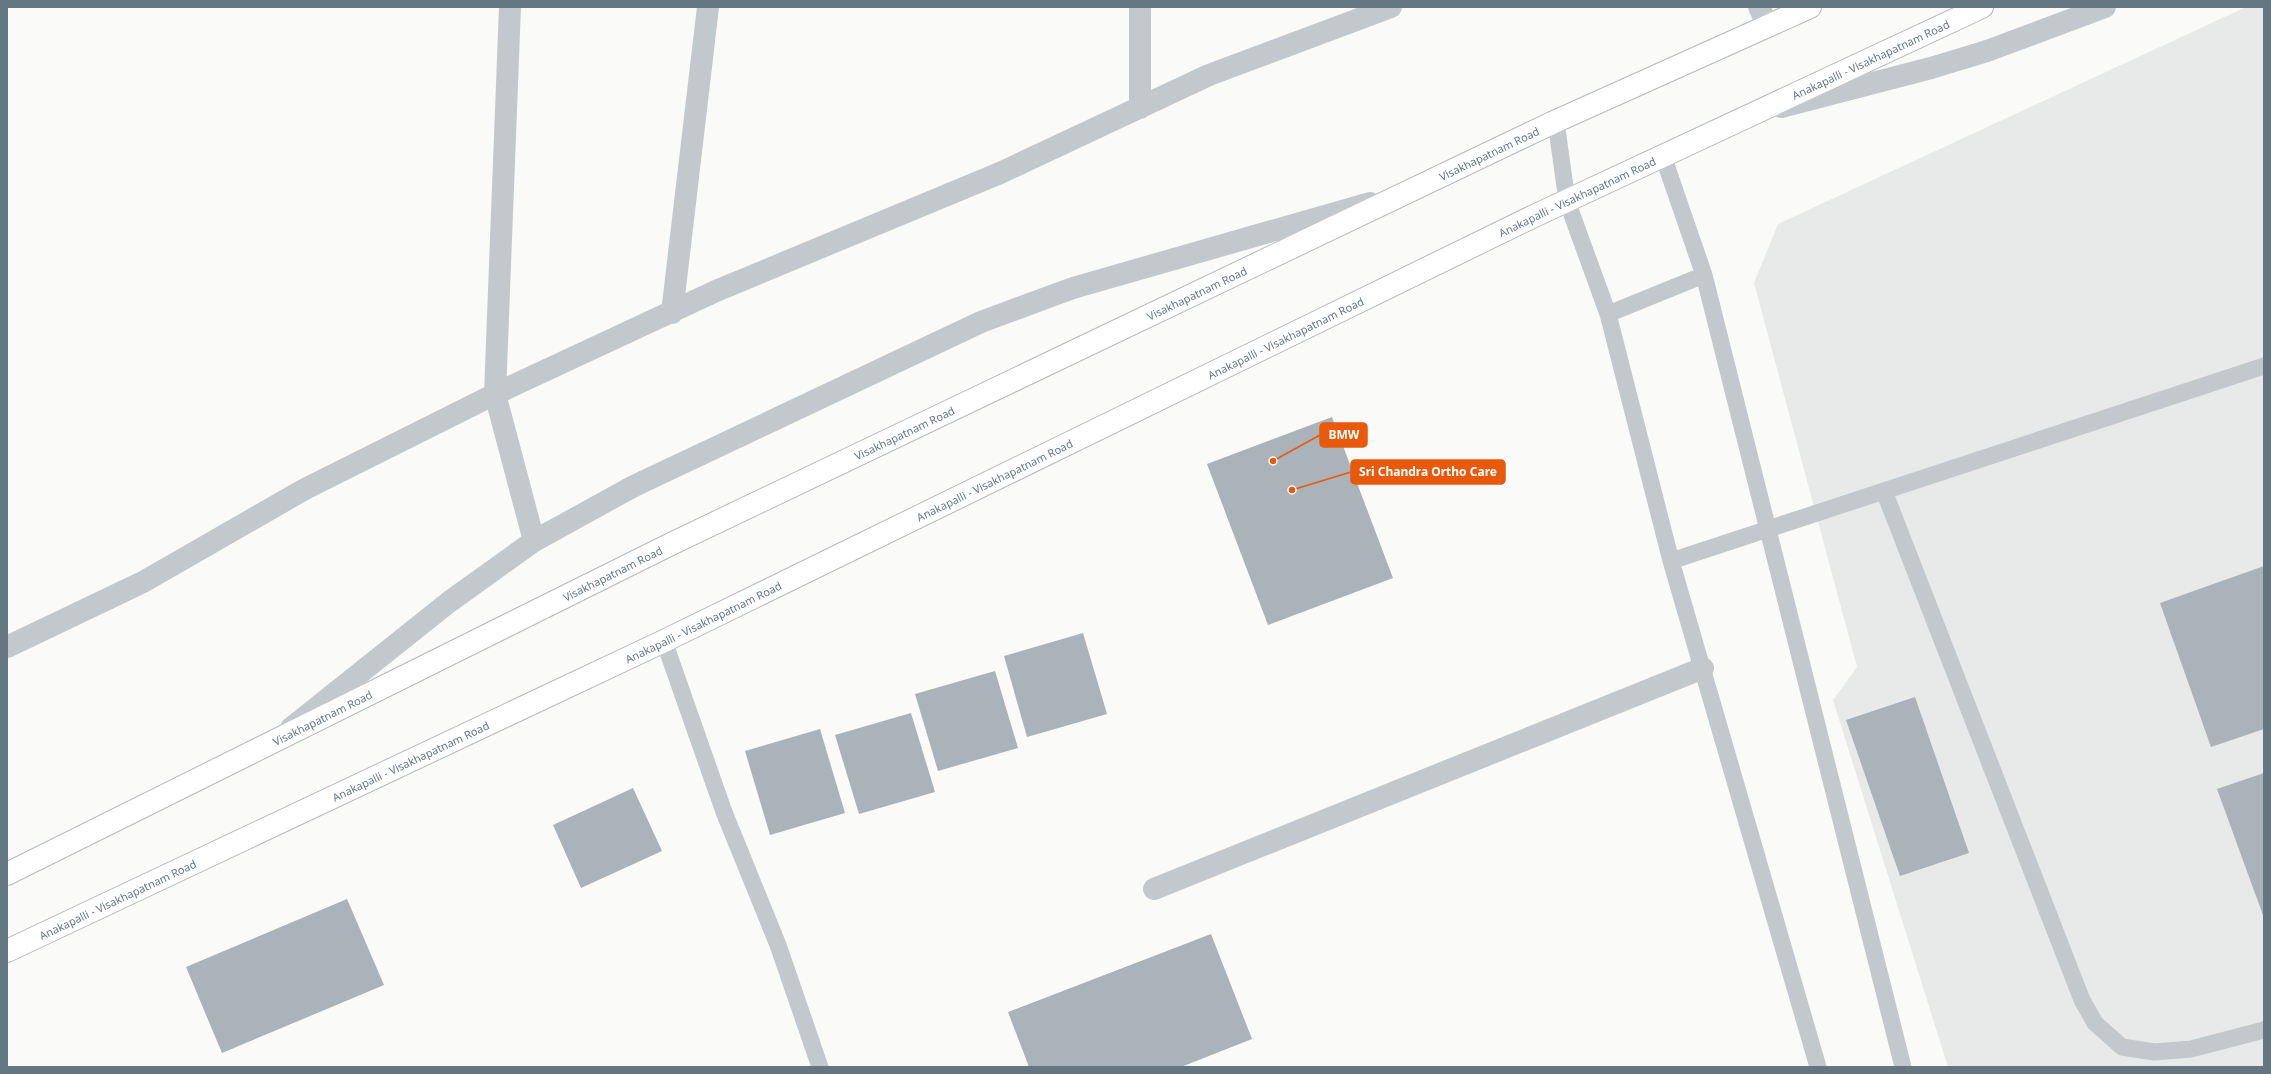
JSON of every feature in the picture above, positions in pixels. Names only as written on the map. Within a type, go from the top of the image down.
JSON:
[{"type":"main road","name":"Visakhapatnam Road","points":[[7,874],[678,541],[1556,122],[1764,16],[1810,7]]},
{"type":"main road","name":"Anakapalli - Visakhapatnam Road","points":[[7,952],[664,641],[1567,201],[1982,7]]},
{"type":"street","points":[[510,7],[496,394],[534,541]]},
{"type":"street","points":[[672,313],[708,7]]},
{"type":"street","points":[[1140,7],[1140,108]]},
{"type":"street","points":[[7,647],[143,582],[305,489],[496,394],[672,313],[716,291],[1000,173],[1209,75],[1391,7]]},
{"type":"street","points":[[1752,115],[1938,66],[1987,51],[2105,7]]},
{"type":"street","points":[[274,742],[449,602],[534,541],[634,486],[981,322],[1073,288],[1410,192]]},
{"type":"street","points":[[1154,890],[1703,668]]},
{"type":"lane","points":[[1556,122],[1567,201],[1608,314],[1671,561],[1818,1067]]},
{"type":"lane","points":[[1663,156],[1704,275],[1903,1067]]},
{"type":"lane","points":[[1608,314],[1704,275]]},
{"type":"lane","points":[[1671,561],[2264,366]]},
{"type":"lane","points":[[1884,491],[2080,992],[2095,1023],[2122,1047],[2154,1052],[2191,1049],[2264,1030]]},
{"type":"lane","points":[[664,641],[724,812],[778,945],[820,1067]]},
{"type":"shaded area","points":[[2246,7],[2264,7],[2264,1067],[1948,1067],[1833,700],[1857,667],[1754,283],[1778,224]]},
{"type":"building","points":[[1332,417],[1393,578],[1268,625],[1207,464]]},
{"type":"building","points":[[2264,566],[2264,729],[2211,747],[2160,603]]},
{"type":"building","points":[[1083,633],[1107,714],[1027,737],[1004,656]]},
{"type":"building","points":[[995,671],[1018,748],[938,771],[915,694]]},
{"type":"building","points":[[1915,697],[1969,853],[1900,876],[1846,720]]},
{"type":"building","points":[[911,713],[935,792],[859,814],[835,735]]},
{"type":"building","points":[[820,729],[845,813],[770,835],[745,751]]},
{"type":"building","points":[[2264,773],[2264,918],[2217,789]]},
{"type":"building","points":[[633,788],[662,851],[581,888],[553,825]]},
{"type":"building","points":[[347,899],[384,985],[222,1053],[186,967]]},
{"type":"building","points":[[1211,934],[1252,1039],[1181,1067],[1029,1067],[1008,1012]]},
{"type":"place","name":"BMW","points":[[1273,461]]},
{"type":"place","name":"Sri Chandra Ortho Care","points":[[1292,490]]}]
